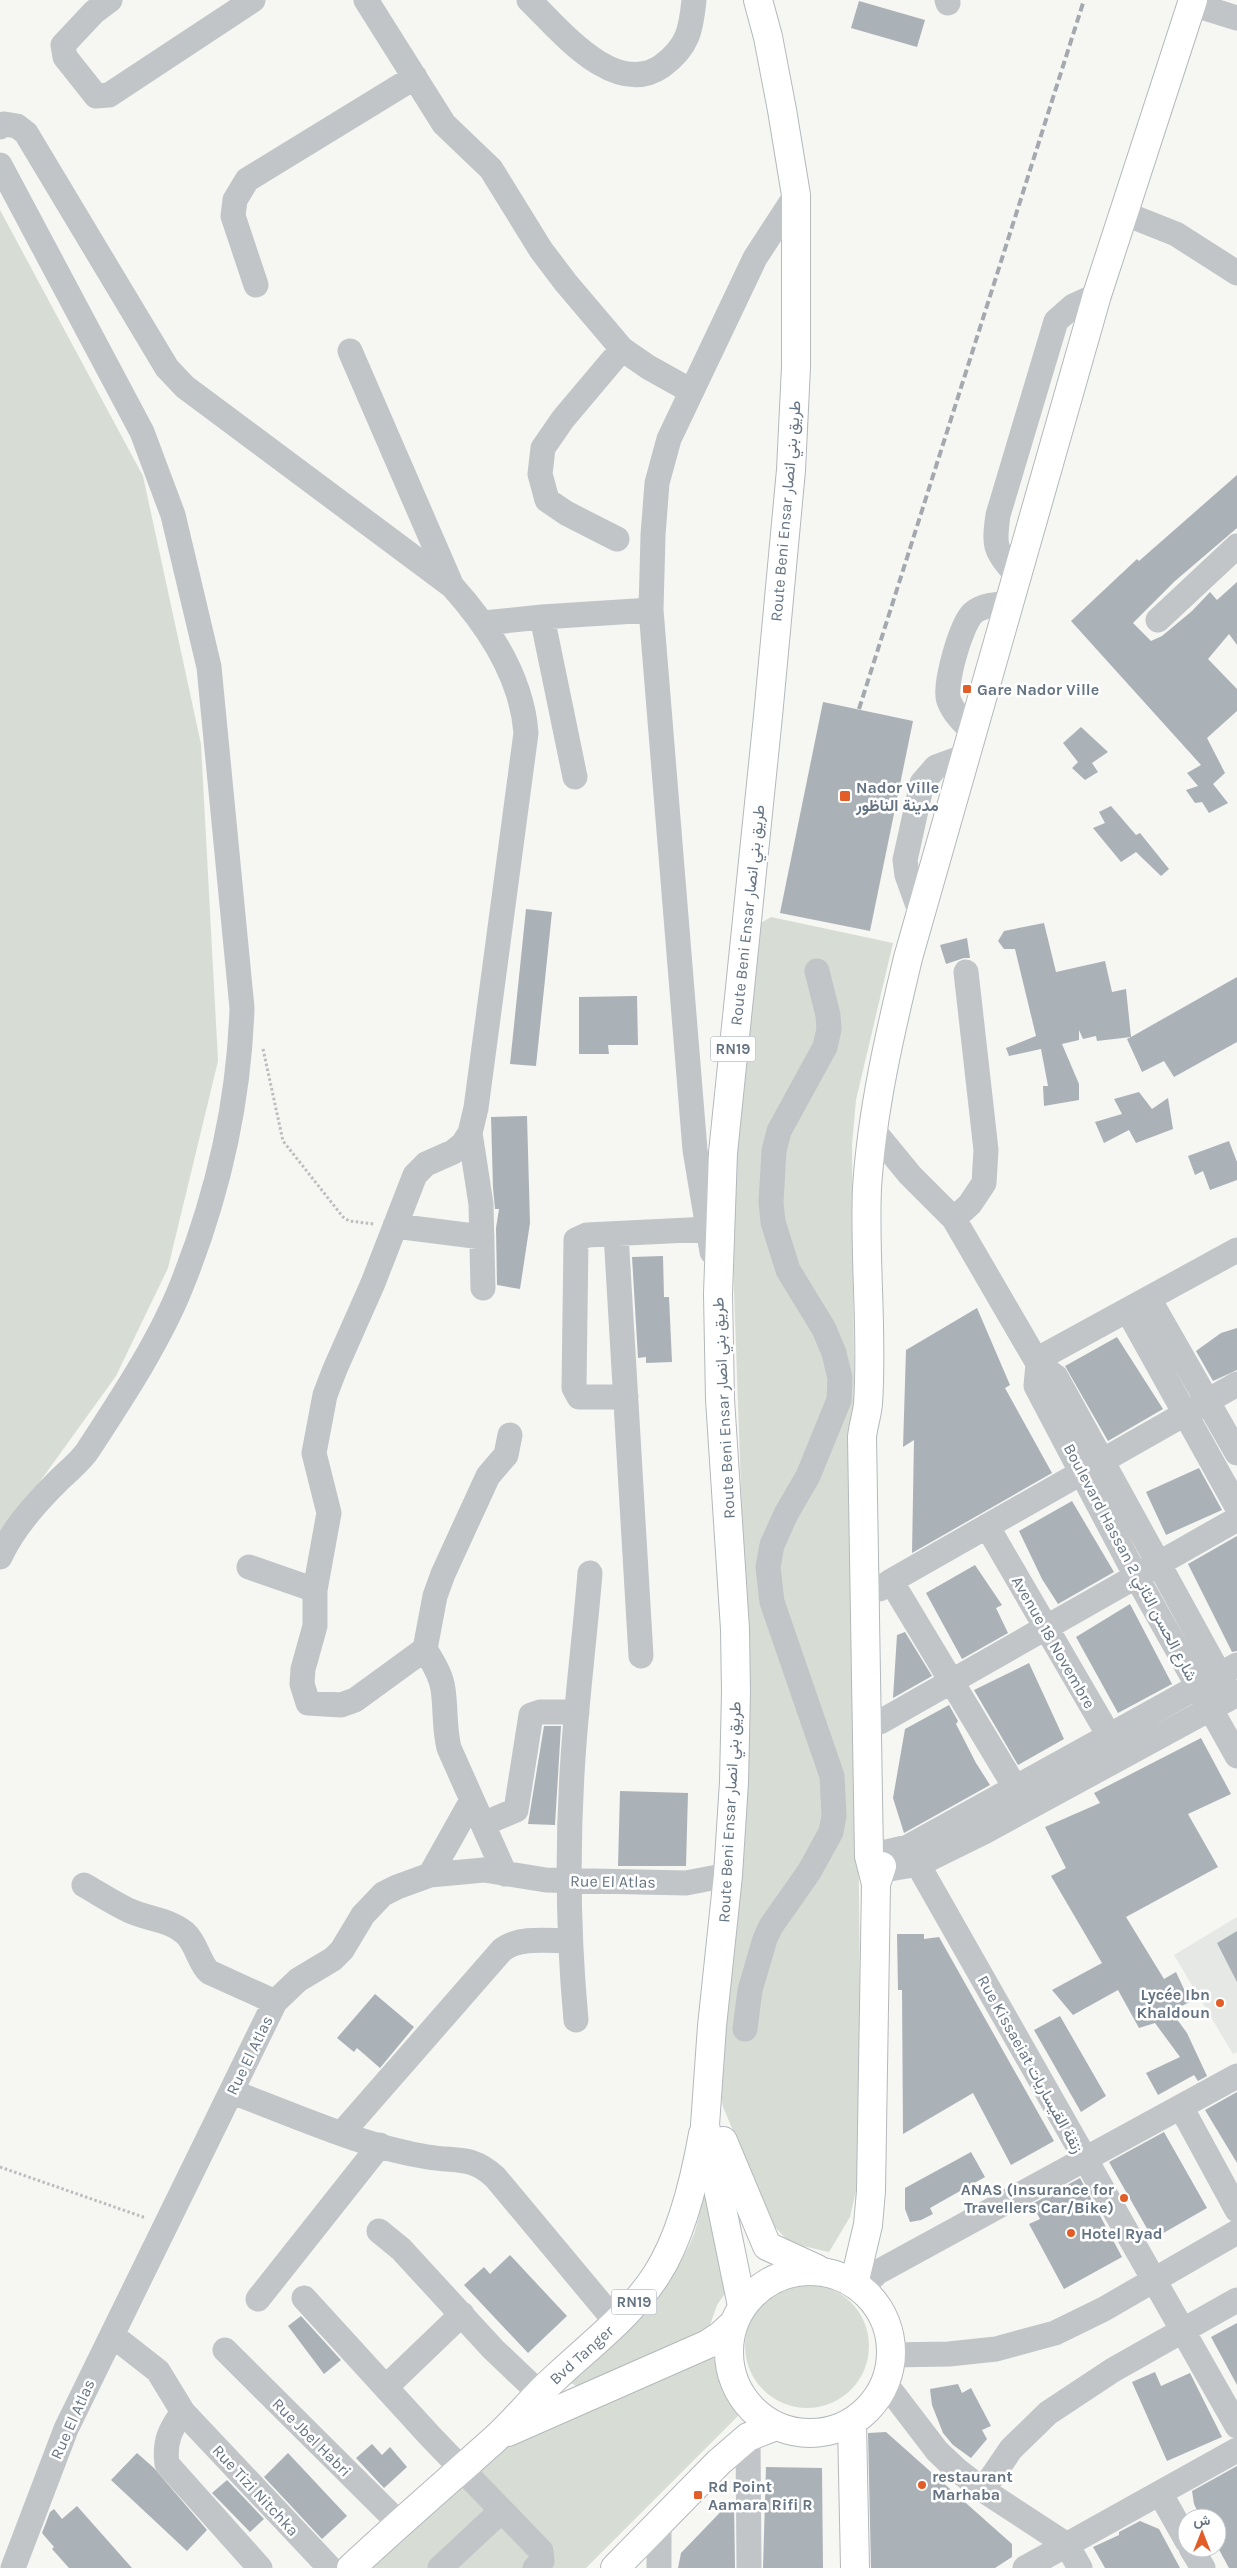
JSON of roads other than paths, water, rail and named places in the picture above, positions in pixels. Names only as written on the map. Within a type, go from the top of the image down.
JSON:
[{"type":"main road","name":"Route Beni Ensar طريق بني انصار","points":[[737,2315],[706,2113],[712,2026],[728,1875],[734,1782],[736,1692],[734,1619],[720,1399],[718,1294],[723,1153],[791,470],[796,367],[796,195],[773,64],[758,0]]},
{"type":"main road","points":[[876,1867],[862,1437],[868,1406],[867,1189],[873,1130],[887,1045],[921,914],[1097,295],[1193,2]]},
{"type":"main road","points":[[858,2286],[868,2226],[870,2198],[876,1867],[886,1585],[874,1421],[868,1406]]},
{"type":"main road","name":"Route Beni Ensar طريق بني انصار","points":[[706,2113],[767,2246],[820,2271]]},
{"type":"main road","name":"Bvd Tanger","points":[[548,2402],[644,2292],[668,2255],[693,2182],[706,2113]]},
{"type":"main road","name":"RN19","points":[[805,2270],[820,2271],[838,2276],[858,2286],[874,2302],[884,2318],[890,2336],[891,2355],[885,2383],[864,2415],[852,2424],[808,2433],[776,2426],[751,2409],[734,2384],[728,2354],[737,2315],[757,2290],[776,2278],[805,2270]]},
{"type":"main road","name":"Bvd Tanger","points":[[351,2568],[460,2468],[496,2438],[548,2402],[708,2344],[720,2336],[737,2315]]},
{"type":"main road","points":[[852,2424],[855,2568]]},
{"type":"main road","points":[[614,2568],[719,2462],[748,2437],[776,2426]]},
{"type":"street","points":[[110,0],[94,12],[63,45],[65,57],[96,96],[109,95],[253,0]]},
{"type":"street","points":[[366,0],[444,124],[491,169],[541,250],[622,349],[648,367],[691,391]]},
{"type":"street","points":[[530,0],[579,49],[606,67],[628,75],[654,71],[675,56],[687,39],[694,0]]},
{"type":"street","points":[[1193,2],[1237,18]]},
{"type":"street","points":[[256,285],[233,216],[236,200],[247,180],[415,77]]},
{"type":"street","points":[[0,127],[4,124],[17,126],[26,133],[167,368],[185,387],[452,586],[484,623],[517,688],[524,710],[526,733],[476,1108],[470,1134],[481,1204],[483,1288]]},
{"type":"street","points":[[0,165],[142,432],[173,515],[208,667],[242,1008],[241,1052],[232,1116],[213,1195],[183,1283],[138,1373],[86,1452],[28,1512],[12,1532],[0,1558]]},
{"type":"street","points":[[718,1294],[695,1150],[651,610],[653,535],[658,483],[669,439],[755,258],[796,195]]},
{"type":"street","points":[[1123,213],[1176,234],[1237,273]]},
{"type":"street","points":[[1017,576],[998,552],[995,545],[998,515],[1056,321],[1073,306],[1097,295]]},
{"type":"street","points":[[617,539],[566,513],[547,500],[540,474],[543,448],[563,419],[622,349]]},
{"type":"street","points":[[350,351],[452,586]]},
{"type":"street","points":[[1158,620],[1237,546]]},
{"type":"street","points":[[969,744],[948,700],[947,685],[966,620],[974,612],[990,605],[1010,603]]},
{"type":"street","points":[[484,623],[542,616],[651,610]]},
{"type":"street","points":[[542,616],[575,777]]},
{"type":"street","points":[[745,2029],[750,1990],[765,1939],[771,1926],[813,1866],[831,1832],[834,1816],[832,1776],[772,1602],[768,1567],[772,1545],[786,1514],[808,1476],[832,1420],[839,1393],[840,1378],[834,1353],[824,1330],[788,1270],[773,1222],[771,1202],[774,1151],[780,1131],[826,1047],[829,1029],[828,1015],[817,971]]},
{"type":"street","points":[[954,1219],[970,1204],[984,1183],[986,1150],[966,972]]},
{"type":"street","name":"Boulevard Hassan 2 شارع الحسن الثاني","points":[[873,1130],[910,1175],[954,1219],[1037,1362],[1056,1376],[1136,1576],[1237,1756]]},
{"type":"street","points":[[425,1649],[355,1700],[341,1705],[323,1706],[308,1702],[302,1684],[303,1669],[315,1626],[315,1590],[329,1513],[314,1453],[325,1396],[415,1175],[426,1164],[453,1152],[470,1134]]},
{"type":"street","points":[[395,1226],[482,1237]]},
{"type":"street","points":[[626,1397],[579,1397],[574,1388],[576,1240],[587,1235],[709,1229]]},
{"type":"street","points":[[616,1234],[641,1656]]},
{"type":"street","points":[[1037,1362],[1139,1305],[1235,1255]]},
{"type":"street","points":[[1139,1305],[1207,1401],[1237,1453]]},
{"type":"street","points":[[1139,1305],[1185,1413],[1237,1507]]},
{"type":"street","points":[[1022,1798],[951,1681],[886,1585],[1237,1384]]},
{"type":"street","points":[[505,1874],[449,1748],[444,1730],[443,1687],[439,1673],[425,1649],[435,1596],[452,1551],[488,1476],[506,1455],[510,1435]]},
{"type":"street","name":"Boulevard Hassan 2 شارع الحسن الثاني","points":[[1092,1467],[1229,1670],[1235,1701]]},
{"type":"street","points":[[880,1722],[1237,1519]]},
{"type":"street","name":"Avenue 18 Novembre","points":[[987,1526],[1115,1747]]},
{"type":"street","points":[[248,1567],[315,1590]]},
{"type":"street","points":[[576,2020],[570,1941],[573,1759],[590,1573]]},
{"type":"street","points":[[1115,1747],[1198,1687],[1229,1670]]},
{"type":"street","points":[[876,1867],[914,1856],[1115,1747],[1235,1701]]},
{"type":"street","points":[[483,1824],[516,1810],[531,1715],[540,1712],[577,1712]]},
{"type":"street","points":[[430,1875],[472,1800]]},
{"type":"street","name":"Rue Kissaeiat زنقة القيساريات","points":[[914,1856],[1183,2331]]},
{"type":"street","name":"Rue El Atlas","points":[[11,2554],[66,2429],[210,2130],[232,2092],[275,2002],[298,1980],[333,1959],[342,1950],[363,1915],[378,1899],[397,1887],[430,1875],[484,1870],[546,1880],[570,1879],[686,1883],[728,1875]]},
{"type":"street","points":[[84,1885],[128,1910],[169,1923],[185,1933],[194,1944],[202,1964],[209,1972],[275,2002]]},
{"type":"street","points":[[342,2133],[502,1950],[508,1945],[534,1941],[570,1941]]},
{"type":"street","points":[[858,2286],[878,2272],[1237,2076]]},
{"type":"street","points":[[232,2092],[342,2133],[380,2145],[412,2154],[478,2163],[485,2168],[616,2322]]},
{"type":"street","points":[[1181,2107],[1237,2210]]},
{"type":"street","points":[[258,2299],[380,2145]]},
{"type":"street","points":[[379,2231],[401,2249],[548,2402]]},
{"type":"street","points":[[891,2355],[972,2352],[1024,2342],[1055,2333],[1104,2309],[1237,2232]]},
{"type":"street","points":[[304,2298],[460,2468],[542,2551],[542,2561],[535,2568]]},
{"type":"street","points":[[982,2490],[1011,2449],[1048,2413],[1113,2370],[1237,2300]]},
{"type":"street","points":[[386,2387],[462,2314]]},
{"type":"street","points":[[1183,2331],[1237,2426]]},
{"type":"street","name":"Rue Tizi Nitchka","points":[[112,2335],[158,2371],[184,2412],[330,2568]]},
{"type":"street","name":"Rue Jbel Habri","points":[[225,2350],[399,2523]]},
{"type":"street","points":[[885,2383],[937,2451],[982,2490],[1067,2545],[1080,2568]]},
{"type":"street","points":[[184,2412],[173,2425],[167,2439],[165,2449],[167,2464],[260,2568]]},
{"type":"street","points":[[748,2437],[749,2568]]},
{"type":"street","points":[[1025,2568],[1237,2450]]},
{"type":"street","points":[[1160,2493],[1177,2523]]},
{"type":"street","points":[[440,2568],[501,2511]]},
{"type":"street","points":[[658,2524],[659,2568]]},
{"type":"railway","points":[[859,709],[1084,0]]},
{"type":"place","name":"Gare Nador Ville","points":[[967,689]]},
{"type":"place","name":"Nador Ville مدينة الناظور","points":[[845,796]]},
{"type":"place","name":"Lycée Ibn Khaldoun","points":[[1220,2003]]},
{"type":"place","name":"ANAS (Insurance for Travellers Car/Bike)","points":[[1124,2198]]},
{"type":"place","name":"Hotel Ryad","points":[[1071,2233]]},
{"type":"place","name":"restaurant Marhaba","points":[[922,2485]]},
{"type":"place","name":"Rd Point Aamara Rifi R","points":[[698,2495]]}]
